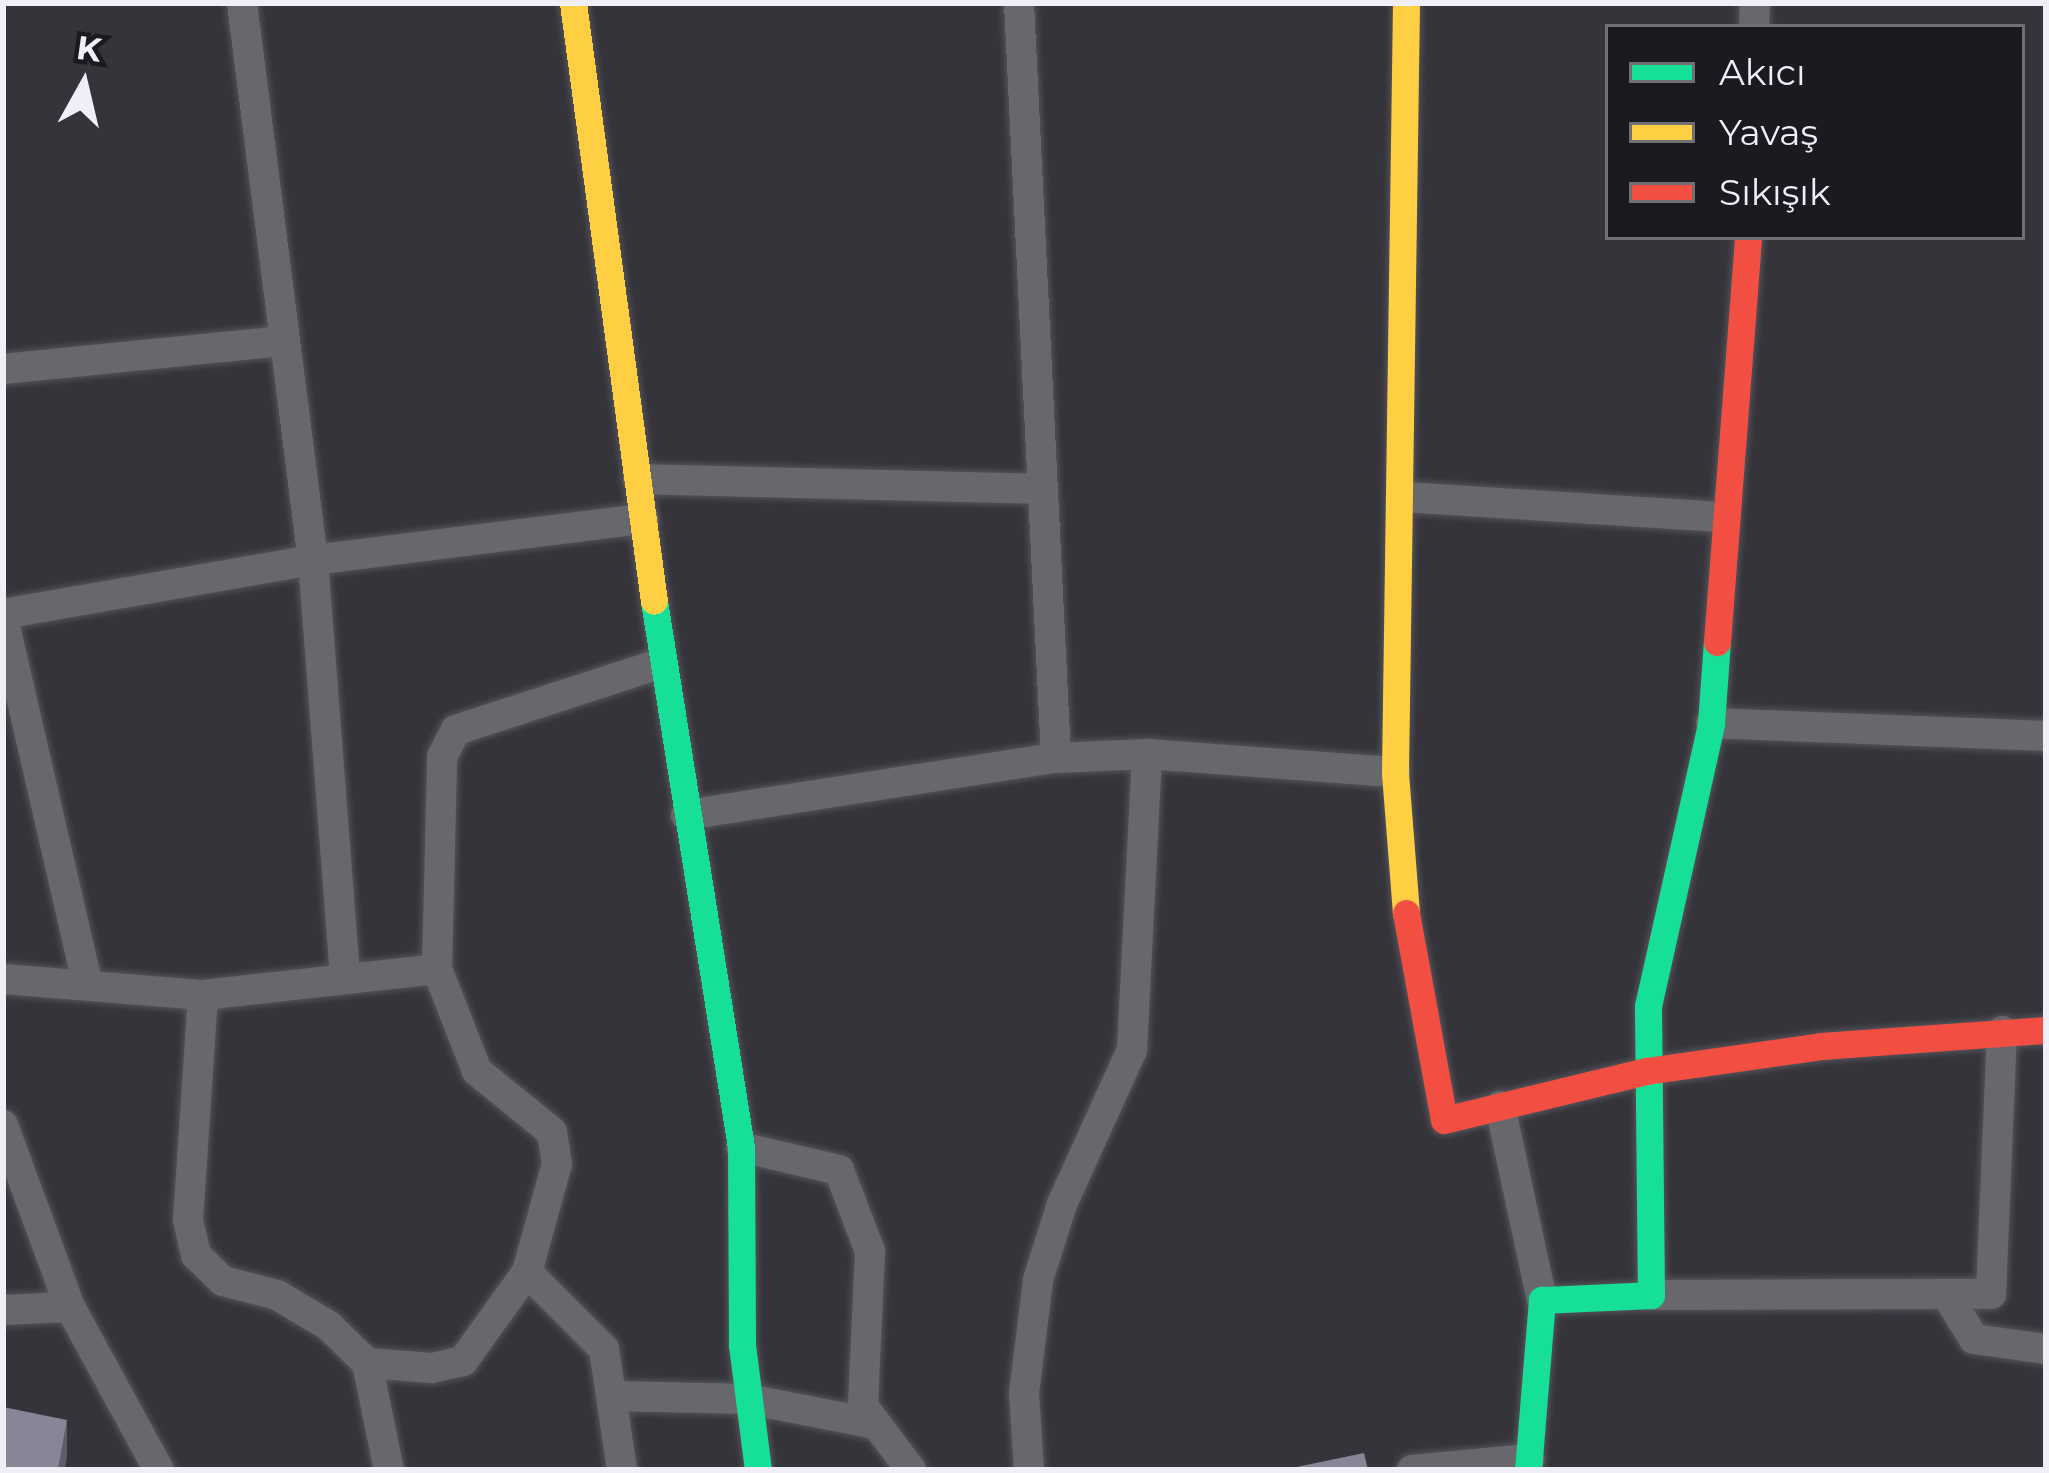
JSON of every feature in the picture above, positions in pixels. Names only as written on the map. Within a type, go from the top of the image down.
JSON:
[{"type":"street","points":[[242,3],[313,560],[345,979]]},
{"type":"street","points":[[573,3],[662,663],[741,1147],[748,1399],[758,1470]]},
{"type":"street","points":[[1019,3],[1056,758]]},
{"type":"street","points":[[1406,3],[1395,772],[1408,944],[1444,1120],[1646,1071],[2046,1030]]},
{"type":"street","points":[[1652,1295],[1648,1006],[1712,723],[1748,240]]},
{"type":"street","points":[[3,369],[285,341]]},
{"type":"street","points":[[638,479],[1043,489]]},
{"type":"street","points":[[1402,497],[1725,517]]},
{"type":"street","points":[[87,982],[3,616],[313,560],[643,519]]},
{"type":"street","points":[[367,1363],[432,1368],[463,1361],[527,1272],[550,1201],[552,1132],[478,1071],[437,969],[442,757],[456,730],[662,663]]},
{"type":"street","points":[[1712,723],[2046,736]]},
{"type":"street","points":[[686,815],[1056,758],[1147,754],[1395,772]]},
{"type":"street","points":[[1029,1470],[1024,1394],[1038,1280],[1062,1204],[1132,1050],[1147,754]]},
{"type":"street","points":[[3,979],[87,982],[203,995],[437,969]]},
{"type":"street","points":[[203,995],[188,1220],[196,1255],[224,1281],[277,1295],[329,1326],[367,1363],[389,1470]]},
{"type":"street","points":[[1542,1300],[1991,1294],[2002,1031]]},
{"type":"street","points":[[1412,1470],[1528,1465],[1542,1300],[1500,1106]]},
{"type":"street","points":[[3,1124],[70,1306],[159,1470]]},
{"type":"street","points":[[741,1147],[839,1170],[870,1251],[863,1406],[911,1470]]},
{"type":"street","points":[[527,1272],[595,1333],[613,1396],[622,1470]]},
{"type":"street","points":[[1946,1294],[1974,1339],[2046,1349]]},
{"type":"street","points":[[3,1310],[70,1306]]},
{"type":"street","points":[[613,1396],[748,1399],[876,1424]]},
{"type":"building","points":[[3,1407],[67,1420],[58,1470],[3,1470]]},
{"type":"building","points":[[1364,1453],[1368,1470],[1282,1470]]},
{"type":"traffic: fast","points":[[654,601],[741,1147],[742,1345],[758,1470]]},
{"type":"traffic: fast","points":[[1528,1470],[1542,1300],[1651,1295],[1648,1006],[1711,723],[1717,642]]},
{"type":"traffic: slow","points":[[573,3],[654,601]]},
{"type":"traffic: slow","points":[[1406,3],[1395,772],[1406,913]]},
{"type":"traffic: jam","points":[[1717,642],[1748,240]]},
{"type":"traffic: jam","points":[[1406,913],[1444,1120],[1646,1071],[1821,1046],[2046,1030]]}]
